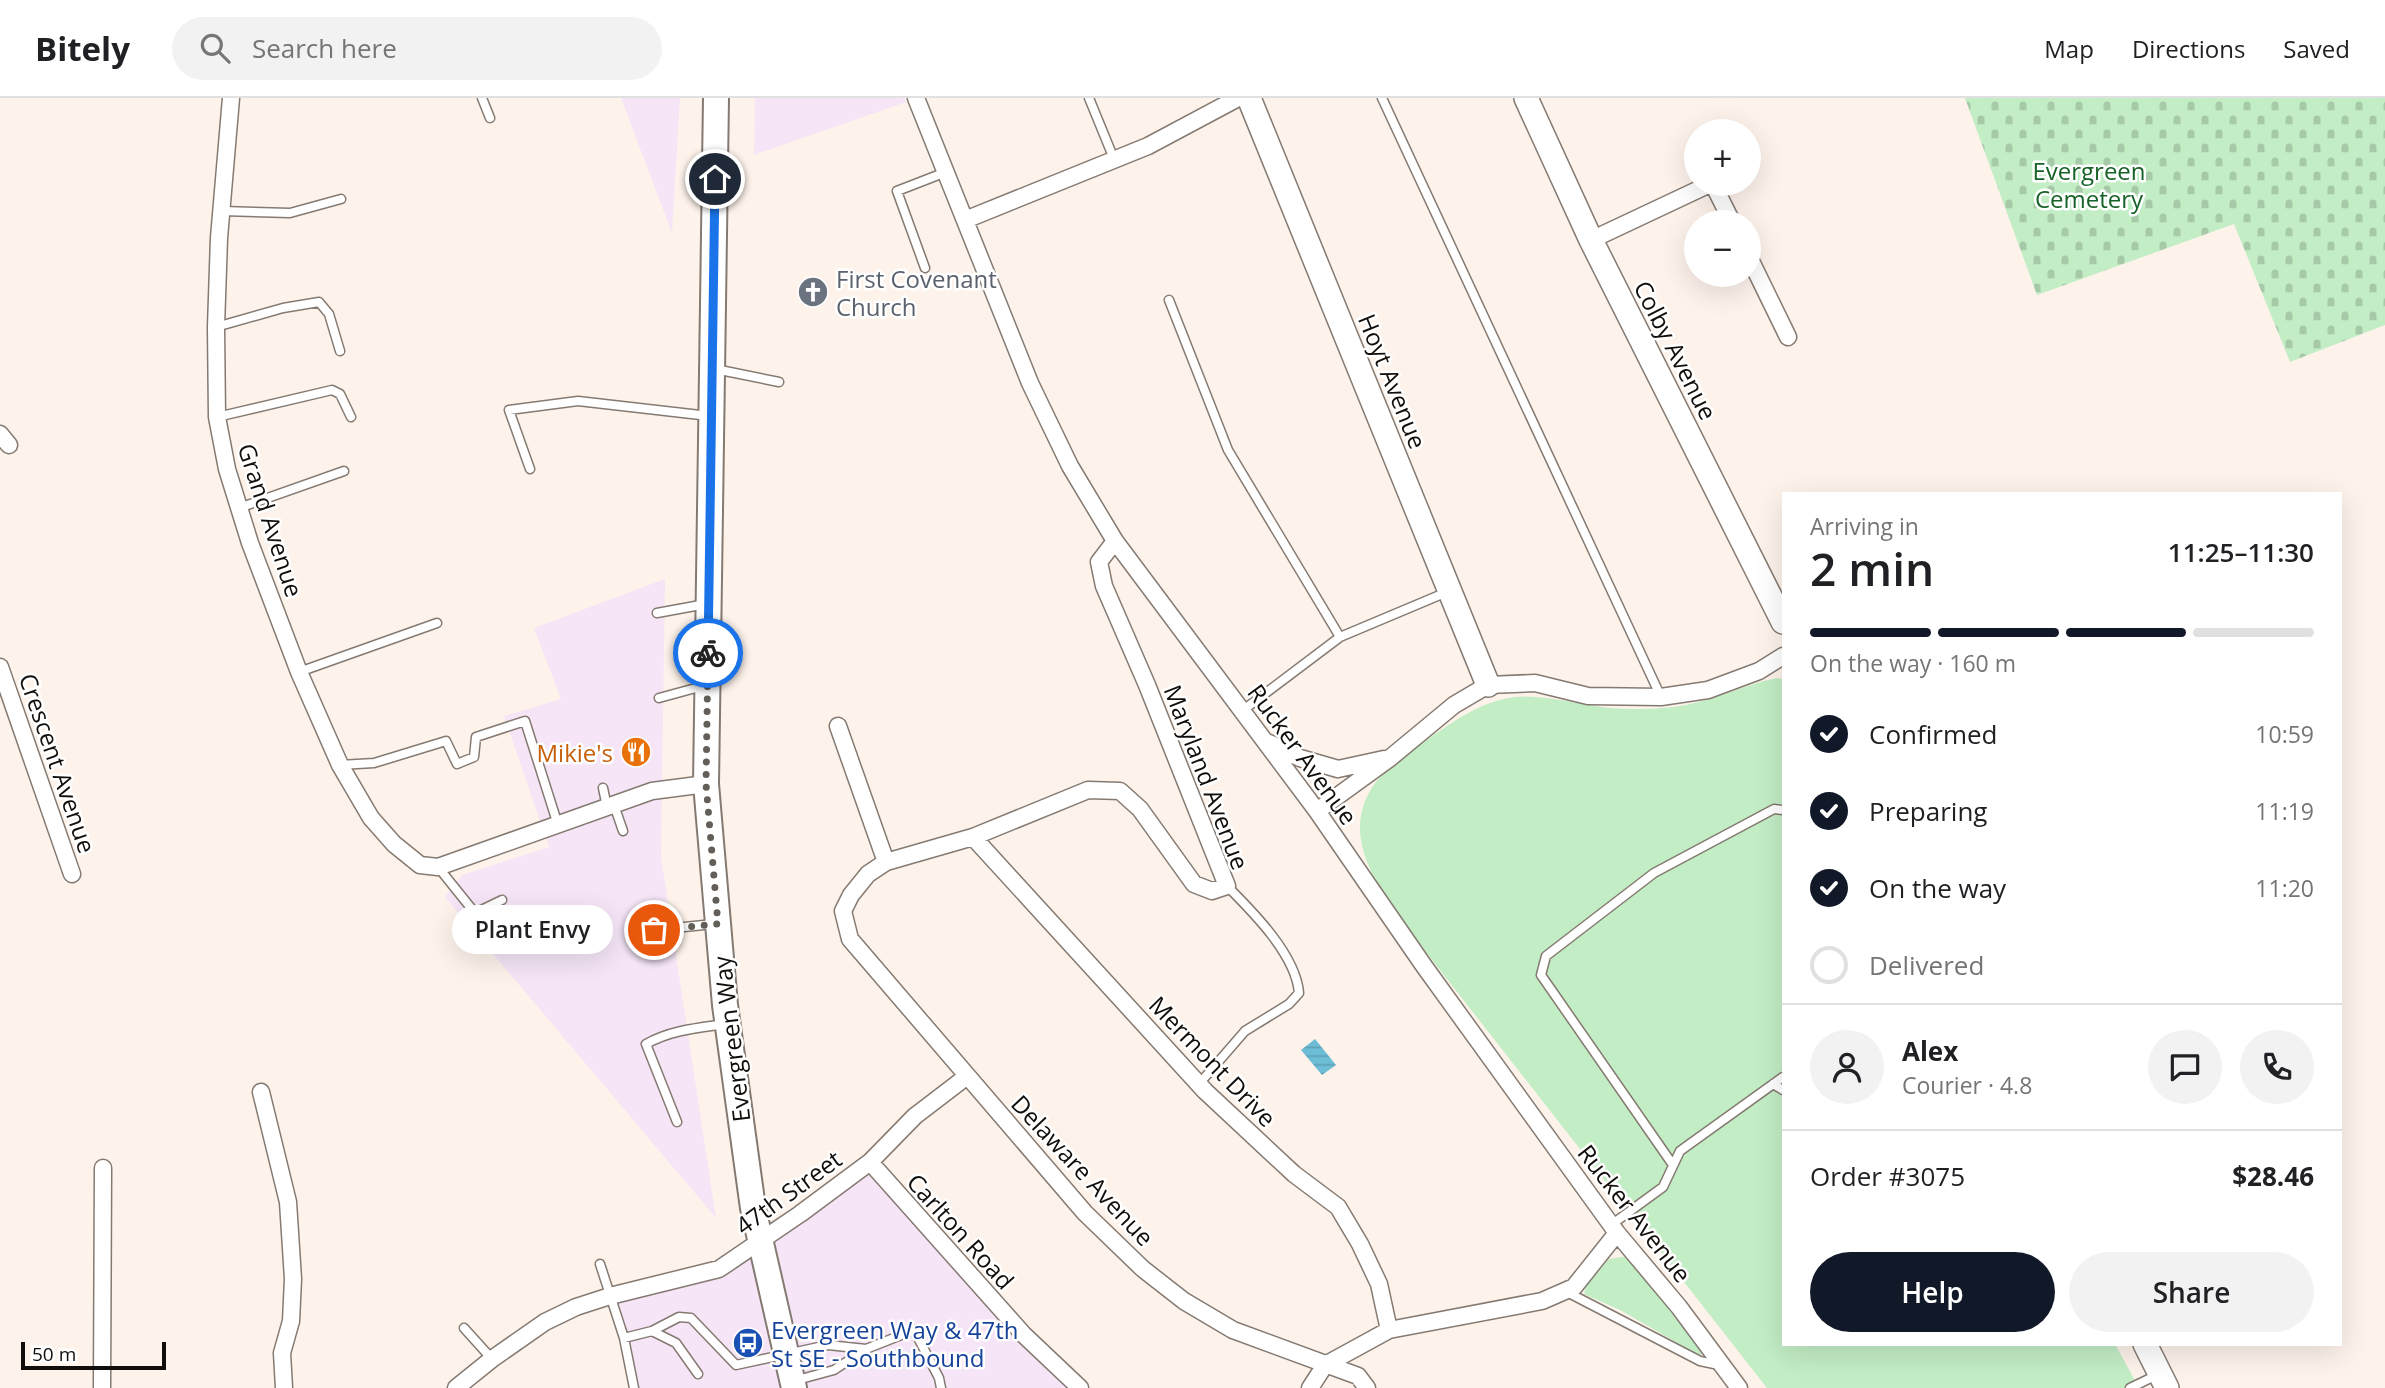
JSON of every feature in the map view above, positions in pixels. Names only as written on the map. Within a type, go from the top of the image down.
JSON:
[{"type":"main road","name":"Evergreen Way","points":[[716,98],[706,784],[728,1023],[751,1195],[793,1385]]},
{"type":"street","name":"Grand Avenue","points":[[231,98],[216,327],[217,417],[227,469],[299,672],[340,765],[371,818],[394,844],[420,865],[438,867]]},
{"type":"street","name":"Rucker Avenue","points":[[916,98],[1030,383],[1070,466],[1115,541],[1317,811],[1424,966],[1614,1229],[1679,1307],[1739,1388]]},
{"type":"street","points":[[965,220],[1148,146],[1238,98]]},
{"type":"street","name":"Hoyt Avenue","points":[[1249,98],[1488,685]]},
{"type":"street","name":"Colby Avenue","points":[[1526,98],[1591,240],[1782,620]]},
{"type":"street","points":[[1591,240],[1686,196]]},
{"type":"street","points":[[1761,282],[1788,337]]},
{"type":"street","name":"Maryland Avenue","points":[[850,939],[844,911],[851,895],[868,874],[886,862],[973,837],[1088,790],[1120,791],[1140,809],[1194,884],[1212,891],[1227,886],[1147,685],[1104,586],[1098,562],[1115,541]]},
{"type":"street","points":[[1317,811],[1390,758],[1454,705],[1488,685],[1535,683],[1588,696],[1661,697],[1708,690],[1759,671],[1782,657]]},
{"type":"street","name":"Crescent Avenue","points":[[0,667],[72,874]]},
{"type":"street","points":[[838,726],[886,862]]},
{"type":"street","points":[[1265,740],[1300,758],[1338,769],[1390,758]]},
{"type":"street","points":[[438,867],[652,791],[706,784]]},
{"type":"street","name":"Mermont Drive","points":[[973,837],[1199,1084],[1294,1174],[1338,1207],[1379,1284],[1390,1330]]},
{"type":"street","name":"Delaware Avenue","points":[[850,939],[1085,1213],[1143,1269],[1174,1293],[1233,1330],[1358,1377],[1367,1388]]},
{"type":"street","name":"47th Street","points":[[456,1388],[545,1322],[576,1307],[719,1269],[870,1162],[915,1116],[967,1077]]},
{"type":"street","points":[[261,1092],[288,1202],[293,1279],[291,1321],[282,1353],[284,1388]]},
{"type":"street","name":"Carlton Road","points":[[870,1162],[1024,1335],[1080,1388]]},
{"type":"street","points":[[102,1388],[103,1168]]},
{"type":"street","points":[[1310,1388],[1325,1364],[1390,1330],[1542,1301],[1574,1287],[1614,1229]]},
{"type":"street","points":[[2146,1346],[2163,1381]]},
{"type":"lane","points":[[482,98],[490,118]]},
{"type":"lane","points":[[1090,98],[1114,159]]},
{"type":"lane","points":[[1382,98],[1661,697]]},
{"type":"lane","points":[[925,268],[897,191],[946,172]]},
{"type":"lane","points":[[222,211],[290,213],[341,199]]},
{"type":"lane","points":[[1169,300],[1228,450],[1340,637]]},
{"type":"lane","points":[[216,327],[283,308],[319,302],[328,314],[340,351]]},
{"type":"lane","points":[[712,368],[779,382]]},
{"type":"lane","points":[[217,417],[332,390],[340,394],[351,417]]},
{"type":"lane","points":[[530,469],[509,410],[579,401],[712,416]]},
{"type":"lane","points":[[239,508],[344,471]]},
{"type":"lane","points":[[1242,711],[1340,637],[1450,591]]},
{"type":"lane","points":[[657,613],[709,603]]},
{"type":"lane","points":[[299,672],[437,623]]},
{"type":"lane","points":[[659,698],[708,684]]},
{"type":"lane","points":[[340,765],[374,763],[446,741],[457,764],[474,757],[476,737],[525,721],[558,825]]},
{"type":"lane","points":[[603,789],[622,831]]},
{"type":"lane","points":[[1673,1165],[1541,975],[1546,956],[1654,873],[1774,809],[1782,810]]},
{"type":"lane","points":[[438,867],[475,913],[502,900]]},
{"type":"lane","points":[[1199,1084],[1245,1031],[1289,1004],[1299,993],[1298,981],[1265,925],[1227,886]]},
{"type":"lane","points":[[654,930],[718,924]]},
{"type":"lane","points":[[677,1122],[646,1044],[680,1030],[728,1023]]},
{"type":"lane","points":[[1614,1229],[1663,1186],[1680,1151],[1782,1078]]},
{"type":"lane","points":[[1773,1084],[1782,1089]]},
{"type":"lane","points":[[600,1264],[624,1338],[634,1388]]},
{"type":"lane","points":[[1565,1291],[1700,1361],[1723,1365]]},
{"type":"lane","points":[[624,1338],[652,1331],[678,1317],[691,1318],[736,1365],[828,1345],[866,1349]]},
{"type":"lane","points":[[464,1328],[492,1359]]},
{"type":"lane","points":[[793,1385],[834,1370],[866,1349],[914,1330],[942,1388]]},
{"type":"lane","points":[[652,1331],[676,1343],[698,1374]]},
{"type":"lane","points":[[2130,1388],[2163,1381]]},
{"type":"shaded area","points":[[621,98],[680,98],[672,233]]},
{"type":"shaded area","points":[[755,98],[904,98],[906,102],[754,155]]},
{"type":"shaded area","points":[[665,579],[661,857],[716,1218],[445,897],[462,875],[549,847],[504,716],[561,699],[534,628]]},
{"type":"shaded area","points":[[870,1162],[1088,1388],[633,1388],[610,1296],[719,1269]]},
{"type":"green space","name":"Evergreen Cemetery","points":[[1965,98],[2385,98],[2385,325],[2290,362],[2234,224],[2037,295]]},
{"type":"green space","points":[[1782,679],[1782,1346],[2116,1346],[2139,1388],[1767,1388],[1425,951],[1397,914],[1372,873],[1360,830],[1363,808],[1373,786],[1404,756],[1479,708],[1502,699],[1527,696],[1618,709],[1674,707],[1750,685]]},
{"type":"green space","points":[[1628,1256],[1704,1355],[1695,1353],[1620,1310],[1584,1294],[1586,1286],[1609,1259]]},
{"type":"water","points":[[1315,1039],[1336,1065],[1322,1075],[1301,1050]]},
{"type":"way so far","points":[[654,930],[718,924],[706,784],[708,653]]},
{"type":"place","name":"First Covenant Church","points":[[813,292]]},
{"type":"place","name":"Mikie's","points":[[636,752]]},
{"type":"place","name":"Plant Envy","points":[[654,930]]},
{"type":"place","name":"Evergreen Way & 47th St SE - Southbound","points":[[748,1343]]},
{"type":"route","points":[[708,653],[715,179]]}]
